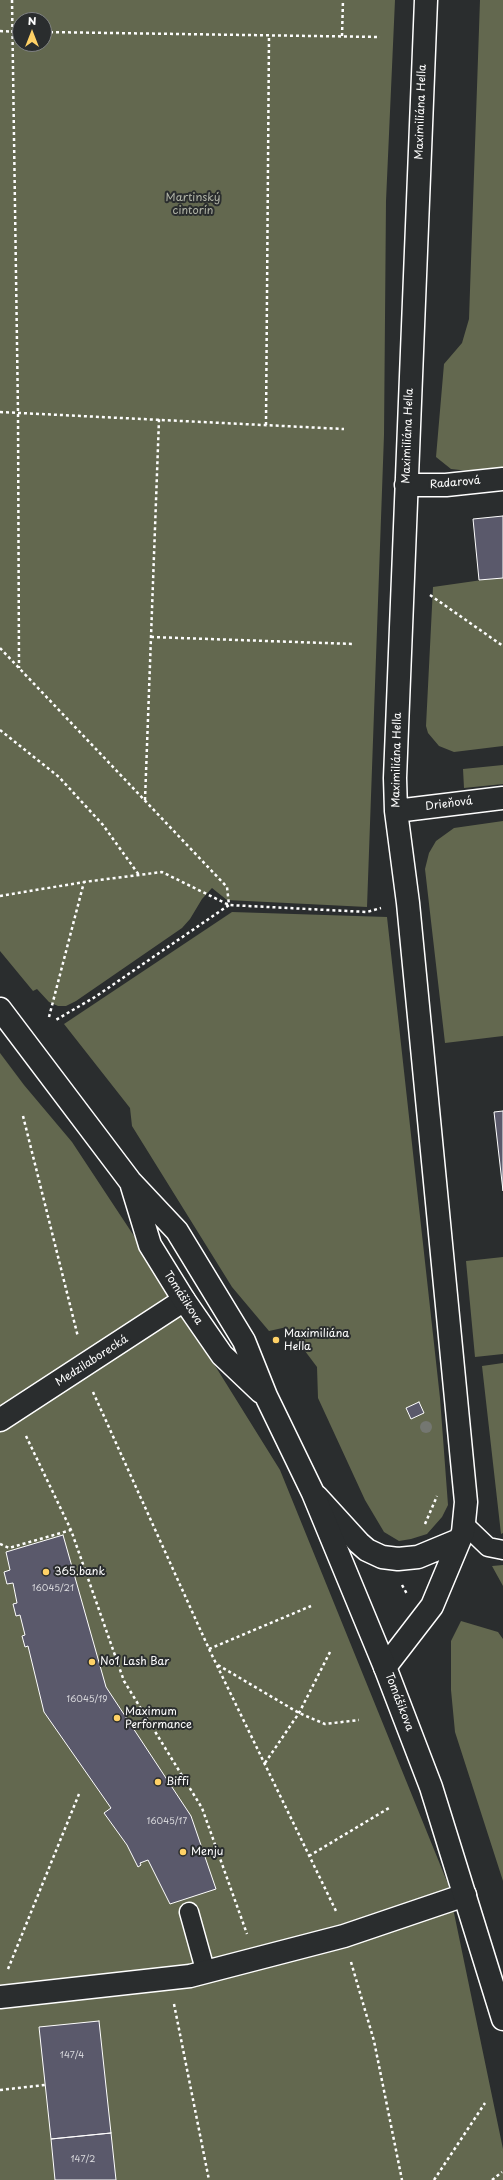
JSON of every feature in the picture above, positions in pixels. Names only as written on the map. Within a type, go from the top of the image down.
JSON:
[{"type":"street","name":"Maximiliána Hella","points":[[385,1667],[432,1606],[462,1532],[466,1502],[408,903],[396,811],[395,778],[426,0]]},
{"type":"street","name":"Radarová","points":[[406,485],[446,485],[503,479]]},
{"type":"street","name":"Drieňová","points":[[396,811],[503,798]]},
{"type":"street","name":"Tomášikova","points":[[0,1009],[130,1181],[177,1231],[244,1341],[266,1396],[313,1493],[385,1667],[431,1787],[503,2019]]},
{"type":"street","name":"Tomášikova","points":[[130,1181],[150,1245],[184,1300],[222,1356],[266,1396]]},
{"type":"street","name":"Medzilaborecká","points":[[0,1420],[184,1300]]},
{"type":"street","points":[[313,1493],[359,1543],[367,1550],[382,1556],[398,1558],[418,1557],[462,1532]]},
{"type":"street","points":[[2,1997],[169,1979],[206,1973],[344,1936],[465,1895]]},
{"type":"lane","points":[[462,1532],[488,1547],[503,1550]]},
{"type":"lane","points":[[189,1912],[206,1973]]},
{"type":"path","points":[[12,0],[12,12]]},
{"type":"path","points":[[342,36],[343,0]]},
{"type":"path","points":[[0,32],[12,32]]},
{"type":"path","points":[[52,32],[380,37]]},
{"type":"path","points":[[266,425],[269,35]]},
{"type":"path","points":[[12,52],[18,412],[19,668]]},
{"type":"path","points":[[0,412],[344,429]]},
{"type":"path","points":[[145,800],[158,419]]},
{"type":"path","points":[[429,594],[503,646]]},
{"type":"path","points":[[151,637],[354,644]]},
{"type":"path","points":[[0,648],[228,887],[229,905]]},
{"type":"path","points":[[0,730],[59,777],[103,825],[139,876]]},
{"type":"path","points":[[0,896],[84,882],[162,872],[229,905],[367,912],[388,906],[408,903]]},
{"type":"path","points":[[50,1017],[84,882]]},
{"type":"path","points":[[54,1021],[95,996],[229,905]]},
{"type":"path","points":[[23,1116],[94,1396],[217,1665],[338,1915],[374,2041],[402,2180]]},
{"type":"path","points":[[24,1434],[71,1530],[124,1681],[202,1808],[250,1941]]},
{"type":"path","points":[[424,1527],[439,1491]]},
{"type":"path","points":[[0,1544],[9,1548],[71,1530]]},
{"type":"path","points":[[210,1649],[311,1606]]},
{"type":"path","points":[[264,1763],[299,1713],[330,1652]]},
{"type":"path","points":[[217,1665],[299,1713],[325,1724],[359,1720]]},
{"type":"path","points":[[2,1997],[4,1980],[79,1794]]},
{"type":"path","points":[[309,1856],[389,1808]]},
{"type":"path","points":[[169,1979],[209,2180]]},
{"type":"path","points":[[0,2090],[45,2084]]},
{"type":"path","points":[[434,2180],[485,2103]]},
{"type":"path","points":[[492,2180],[502,2172]]},
{"type":"green space","name":"Martinský cintorín","points":[[0,0],[395,0],[386,201],[384,435],[367,907],[227,900],[212,888],[202,899],[190,919],[182,928],[76,1001],[66,1006],[58,1006],[49,1002],[37,989],[33,991],[0,951]]},
{"type":"green space","points":[[480,0],[503,0],[503,469],[478,472],[451,469],[436,457],[444,364],[462,343],[469,319]]},
{"type":"green space","points":[[503,577],[503,746],[454,752],[439,746],[428,733],[426,726],[433,587]]},
{"type":"green space","points":[[503,765],[503,784],[464,788],[463,769]]},
{"type":"green space","points":[[503,821],[503,1036],[445,1043],[425,869],[429,853],[436,841],[454,828]]},
{"type":"green space","points":[[232,912],[387,917],[440,1398],[448,1505],[442,1517],[427,1534],[411,1539],[399,1541],[384,1532],[365,1500],[318,1398],[317,1367],[287,1327],[269,1331],[232,1287],[132,1126],[130,1108],[64,1024]]},
{"type":"green space","points":[[0,1053],[24,1085],[72,1142],[138,1242],[280,1470],[448,1884],[503,2149],[503,2180],[0,2180]]},
{"type":"green space","points":[[503,1257],[503,1354],[475,1357],[466,1261]]},
{"type":"green space","points":[[503,1363],[503,1533],[501,1534],[482,1366]]},
{"type":"green space","points":[[503,1565],[503,1586],[492,1566]]},
{"type":"green space","points":[[461,1621],[498,1632],[503,1639],[503,1881],[455,1732],[451,1690],[451,1641]]},
{"type":"building","points":[[503,516],[503,578],[479,580],[473,519]]},
{"type":"building","points":[[503,1111],[503,1191],[494,1112]]},
{"type":"building","points":[[419,1402],[424,1413],[411,1419],[406,1408]]},
{"type":"building","points":[[63,1535],[106,1687],[191,1816],[216,1889],[170,1904],[148,1860],[140,1863],[141,1865],[138,1867],[127,1845],[104,1813],[111,1808],[44,1712],[28,1646],[25,1647],[22,1636],[25,1635],[20,1615],[16,1616],[13,1604],[17,1603],[13,1583],[7,1584],[4,1572],[10,1570],[6,1552]]},
{"type":"building","points":[[99,2021],[111,2133],[51,2139],[39,2027]]},
{"type":"building","points":[[111,2133],[116,2180],[55,2180],[51,2139]]},
{"type":"place","name":"Maximiliána Hella","points":[[276,1340]]},
{"type":"place","name":"365.bank","points":[[46,1572]]},
{"type":"place","name":"No1 Lash Bar","points":[[92,1662]]},
{"type":"place","name":"Maximum Performance","points":[[117,1718]]},
{"type":"place","name":"Biffi","points":[[158,1782]]},
{"type":"place","name":"Menju","points":[[183,1852]]}]
